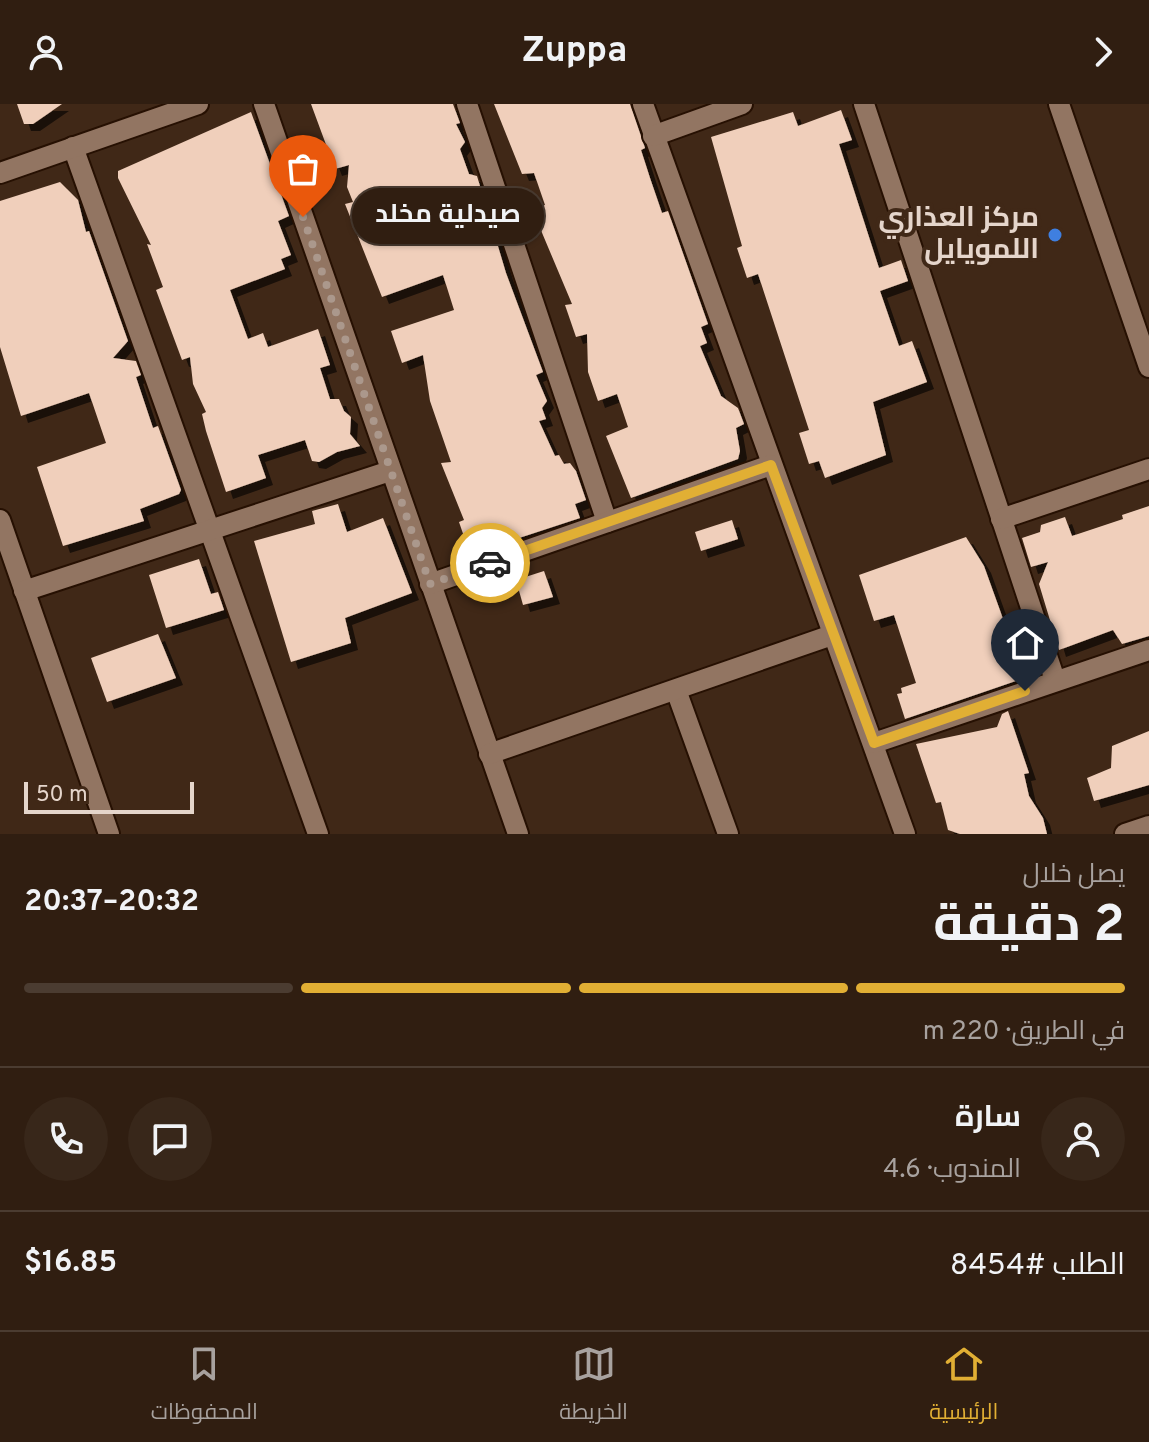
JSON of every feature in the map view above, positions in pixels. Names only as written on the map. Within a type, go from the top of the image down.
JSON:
[{"type":"street","points":[[0,173],[198,104]]},
{"type":"street","points":[[264,104],[518,834]]},
{"type":"street","points":[[467,104],[607,522]]},
{"type":"street","points":[[643,104],[905,834]]},
{"type":"street","points":[[653,136],[742,104]]},
{"type":"street","points":[[864,104],[1055,680]]},
{"type":"street","points":[[1059,104],[1149,367]]},
{"type":"street","points":[[73,147],[318,834]]},
{"type":"street","points":[[430,584],[771,465]]},
{"type":"street","points":[[1001,519],[1149,469]]},
{"type":"street","points":[[24,591],[390,471]]},
{"type":"street","points":[[0,520],[109,834]]},
{"type":"street","points":[[489,754],[832,635]]},
{"type":"street","points":[[874,743],[1149,650]]},
{"type":"street","points":[[676,690],[728,834]]},
{"type":"street","points":[[1125,834],[1149,826]]},
{"type":"building","points":[[17,104],[62,104],[33,124],[24,124]]},
{"type":"building","points":[[311,104],[453,104],[460,123],[456,124],[465,142],[460,149],[469,174],[477,176],[506,273],[543,372],[536,375],[547,401],[542,408],[546,419],[539,421],[555,456],[559,455],[564,464],[570,463],[576,471],[586,500],[575,504],[580,518],[470,554],[459,522],[464,520],[441,463],[451,462],[430,401],[423,355],[402,363],[391,331],[454,310],[443,275],[382,297],[345,204],[353,202],[347,187],[349,165],[335,169]]},
{"type":"building","points":[[494,104],[630,104],[645,148],[641,150],[662,213],[668,211],[708,324],[701,327],[707,343],[700,346],[721,396],[738,408],[744,424],[736,428],[740,451],[738,459],[631,498],[606,436],[628,427],[617,394],[598,401],[588,372],[587,334],[576,337],[565,305],[572,304],[532,209],[545,205],[534,173],[522,174]]},
{"type":"building","points":[[841,110],[852,140],[839,144],[879,268],[901,260],[908,281],[880,291],[899,346],[912,341],[927,382],[873,402],[886,455],[825,478],[819,461],[809,464],[799,433],[809,430],[758,274],[747,278],[737,248],[742,246],[711,137],[793,112],[798,126]]},
{"type":"building","points":[[251,112],[289,216],[278,221],[291,255],[281,259],[285,269],[230,290],[248,339],[263,333],[268,347],[318,329],[330,365],[320,368],[330,399],[339,399],[344,411],[351,417],[350,434],[360,446],[337,452],[319,462],[312,461],[305,440],[258,455],[266,478],[226,492],[206,431],[202,414],[206,412],[193,384],[190,357],[182,360],[156,290],[163,287],[147,244],[151,245],[118,178],[118,171]]},
{"type":"building","points":[[60,182],[78,200],[86,232],[89,231],[128,341],[113,358],[136,361],[141,375],[136,377],[153,428],[158,426],[181,490],[179,494],[140,509],[144,521],[63,546],[37,467],[106,443],[89,393],[21,416],[0,347],[0,201]]},
{"type":"building","points":[[338,504],[347,532],[383,518],[412,593],[345,618],[351,643],[291,662],[254,541],[315,524],[312,511]]},
{"type":"building","points":[[1149,506],[1149,636],[1122,644],[1113,630],[1059,650],[1039,584],[1048,562],[1031,567],[1022,538],[1040,532],[1041,525],[1065,517],[1072,536],[1123,519],[1122,515]]},
{"type":"building","points":[[732,520],[738,539],[701,551],[695,532]]},
{"type":"building","points":[[966,537],[984,566],[1011,641],[1027,636],[1039,673],[905,719],[897,694],[902,693],[901,688],[916,683],[894,615],[874,621],[859,575]]},
{"type":"building","points":[[199,559],[211,594],[218,592],[224,610],[166,628],[149,575]]},
{"type":"building","points":[[544,571],[553,597],[523,605],[516,580]]},
{"type":"building","points":[[158,634],[176,678],[107,702],[91,658]]},
{"type":"building","points":[[1008,711],[1029,773],[1024,774],[1029,796],[1043,818],[1047,834],[960,834],[948,830],[941,802],[936,803],[916,744],[997,727],[1002,714]]},
{"type":"building","points":[[1149,731],[1149,785],[1094,801],[1087,778],[1111,768],[1112,746]]},
{"type":"way so far","points":[[303,217],[430,584],[490,563]]},
{"type":"place","name":"صيدلية مخلد","points":[[303,217]]},
{"type":"place","name":"مركز العذاري اللمويايل","points":[[1055,235]]},
{"type":"route","points":[[490,563],[771,465],[874,743],[1025,691]]}]
